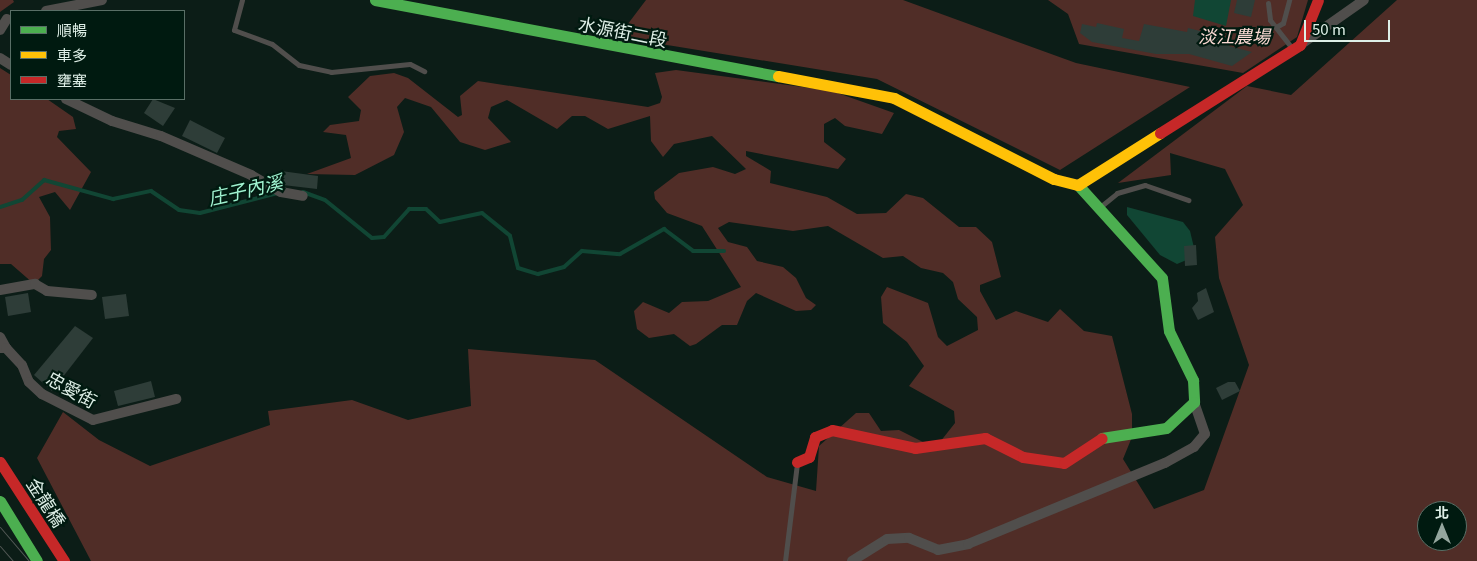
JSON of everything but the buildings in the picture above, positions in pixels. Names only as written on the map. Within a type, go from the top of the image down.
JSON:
[{"type":"street","points":[[51,10],[102,0]]},
{"type":"street","name":"水源街二段","points":[[375,0],[894,98],[1054,179],[1078,185]]},
{"type":"street","points":[[1296,47],[1318,0]]},
{"type":"street","points":[[852,561],[887,539],[909,538],[938,550],[968,544],[1165,463],[1194,448],[1205,434],[1194,402],[1193,380],[1170,331],[1162,278],[1100,207],[1078,185],[1296,47],[1364,0]]},
{"type":"street","points":[[0,30],[6,19]]},
{"type":"street","points":[[68,100],[112,122],[243,171],[281,192],[303,196]]},
{"type":"street","points":[[0,290],[35,284],[47,291],[92,295]]},
{"type":"street","name":"忠愛街","points":[[0,337],[3,348],[42,394],[93,420],[176,399]]},
{"type":"street","points":[[798,462],[809,456],[815,436],[832,430],[915,448],[985,438],[1023,457],[1064,463],[1106,435],[1166,428],[1194,402]]},
{"type":"street","name":"金龍橋","points":[[0,462],[64,561]]},
{"type":"street","points":[[0,501],[37,561]]},
{"type":"lane","points":[[242,0],[234,30],[272,44],[299,65],[331,72],[410,64],[424,71]]},
{"type":"lane","points":[[1276,27],[1283,23],[1289,0]]},
{"type":"lane","points":[[1268,3],[1276,27],[1296,47]]},
{"type":"lane","points":[[1100,207],[1116,194],[1145,185],[1188,200]]},
{"type":"lane","points":[[786,561],[798,462]]},
{"type":"green space","points":[[0,0],[13,0],[14,2],[0,12]]},
{"type":"green space","points":[[646,0],[903,0],[1076,63],[1190,87],[1060,170],[877,79],[618,37]]},
{"type":"green space","name":"淡江農場","points":[[1048,0],[1308,0],[1297,37],[1243,73],[1079,44],[1068,14]]},
{"type":"green space","points":[[1397,0],[1477,0],[1477,561],[91,561],[37,458],[63,412],[99,440],[150,466],[270,425],[268,411],[352,400],[408,420],[471,406],[468,349],[595,360],[767,477],[816,491],[819,446],[856,413],[869,413],[881,431],[899,430],[927,444],[940,442],[955,423],[954,411],[909,386],[924,366],[907,342],[883,323],[881,297],[887,287],[928,303],[938,337],[947,346],[978,330],[977,317],[958,299],[953,282],[943,273],[921,268],[903,256],[883,258],[828,226],[793,231],[729,222],[718,228],[728,242],[747,247],[757,261],[783,267],[796,278],[806,298],[816,305],[811,310],[796,311],[756,293],[747,301],[737,325],[722,325],[696,344],[690,346],[674,334],[649,338],[637,329],[634,311],[643,302],[669,313],[682,302],[708,301],[741,287],[702,226],[667,213],[655,199],[654,192],[679,173],[713,167],[735,174],[746,169],[712,136],[674,144],[663,157],[651,141],[650,116],[608,129],[585,116],[572,116],[557,129],[507,100],[491,107],[488,118],[511,142],[485,150],[460,142],[431,107],[405,98],[397,107],[404,132],[394,155],[355,175],[307,174],[351,158],[346,135],[323,132],[330,125],[359,121],[361,110],[348,97],[370,76],[394,73],[408,78],[458,117],[462,115],[460,96],[478,81],[648,107],[660,103],[662,97],[655,73],[676,70],[832,91],[894,113],[882,134],[845,126],[835,118],[824,124],[824,142],[846,159],[838,169],[746,151],[746,156],[771,171],[770,183],[827,197],[857,214],[886,213],[906,194],[923,198],[959,227],[976,227],[992,242],[1001,277],[980,285],[980,291],[996,320],[1016,311],[1048,322],[1060,309],[1084,331],[1112,336],[1132,414],[1132,437],[1123,459],[1154,509],[1204,490],[1249,365],[1219,278],[1215,237],[1243,205],[1225,169],[1170,153],[1171,175],[1118,183],[1247,86],[1291,95]]},
{"type":"green space","points":[[0,68],[10,74],[10,100],[48,100],[73,117],[76,129],[59,131],[57,137],[91,172],[70,210],[55,192],[39,197],[50,217],[51,250],[44,259],[42,276],[34,284],[11,264],[0,264]]},
{"type":"shaded area","points":[[1195,0],[1231,0],[1226,26],[1193,16]]},
{"type":"shaded area","points":[[1127,207],[1183,222],[1190,231],[1196,256],[1177,264],[1160,255],[1127,215]]},
{"type":"waterway","name":"庄子內溪","points":[[0,207],[22,200],[44,180],[113,199],[151,191],[179,210],[200,213],[278,193]]},
{"type":"waterway","name":"庄子內溪","points":[[303,192],[325,200],[372,238],[384,237],[409,209],[426,209],[440,222],[482,213],[510,236],[518,268],[538,274],[564,267],[582,251],[620,254],[664,229],[693,251],[724,251]]},
{"type":"tram line","points":[[0,527],[29,561]]},
{"type":"tram line","points":[[0,546],[13,561]]},
{"type":"traffic: fast","points":[[375,0],[778,76]]},
{"type":"traffic: fast","points":[[1078,185],[1162,278],[1169,331],[1193,380],[1194,402],[1166,428],[1102,438]]},
{"type":"traffic: fast","points":[[0,501],[37,561]]},
{"type":"traffic: slow","points":[[778,76],[894,98],[1054,179],[1078,185],[1160,133]]},
{"type":"traffic: jam","points":[[1160,133],[1300,45],[1318,0]]},
{"type":"traffic: jam","points":[[797,462],[809,457],[815,437],[832,430],[915,448],[985,438],[1023,457],[1064,463],[1102,438]]},
{"type":"traffic: jam","points":[[0,462],[64,561]]}]
